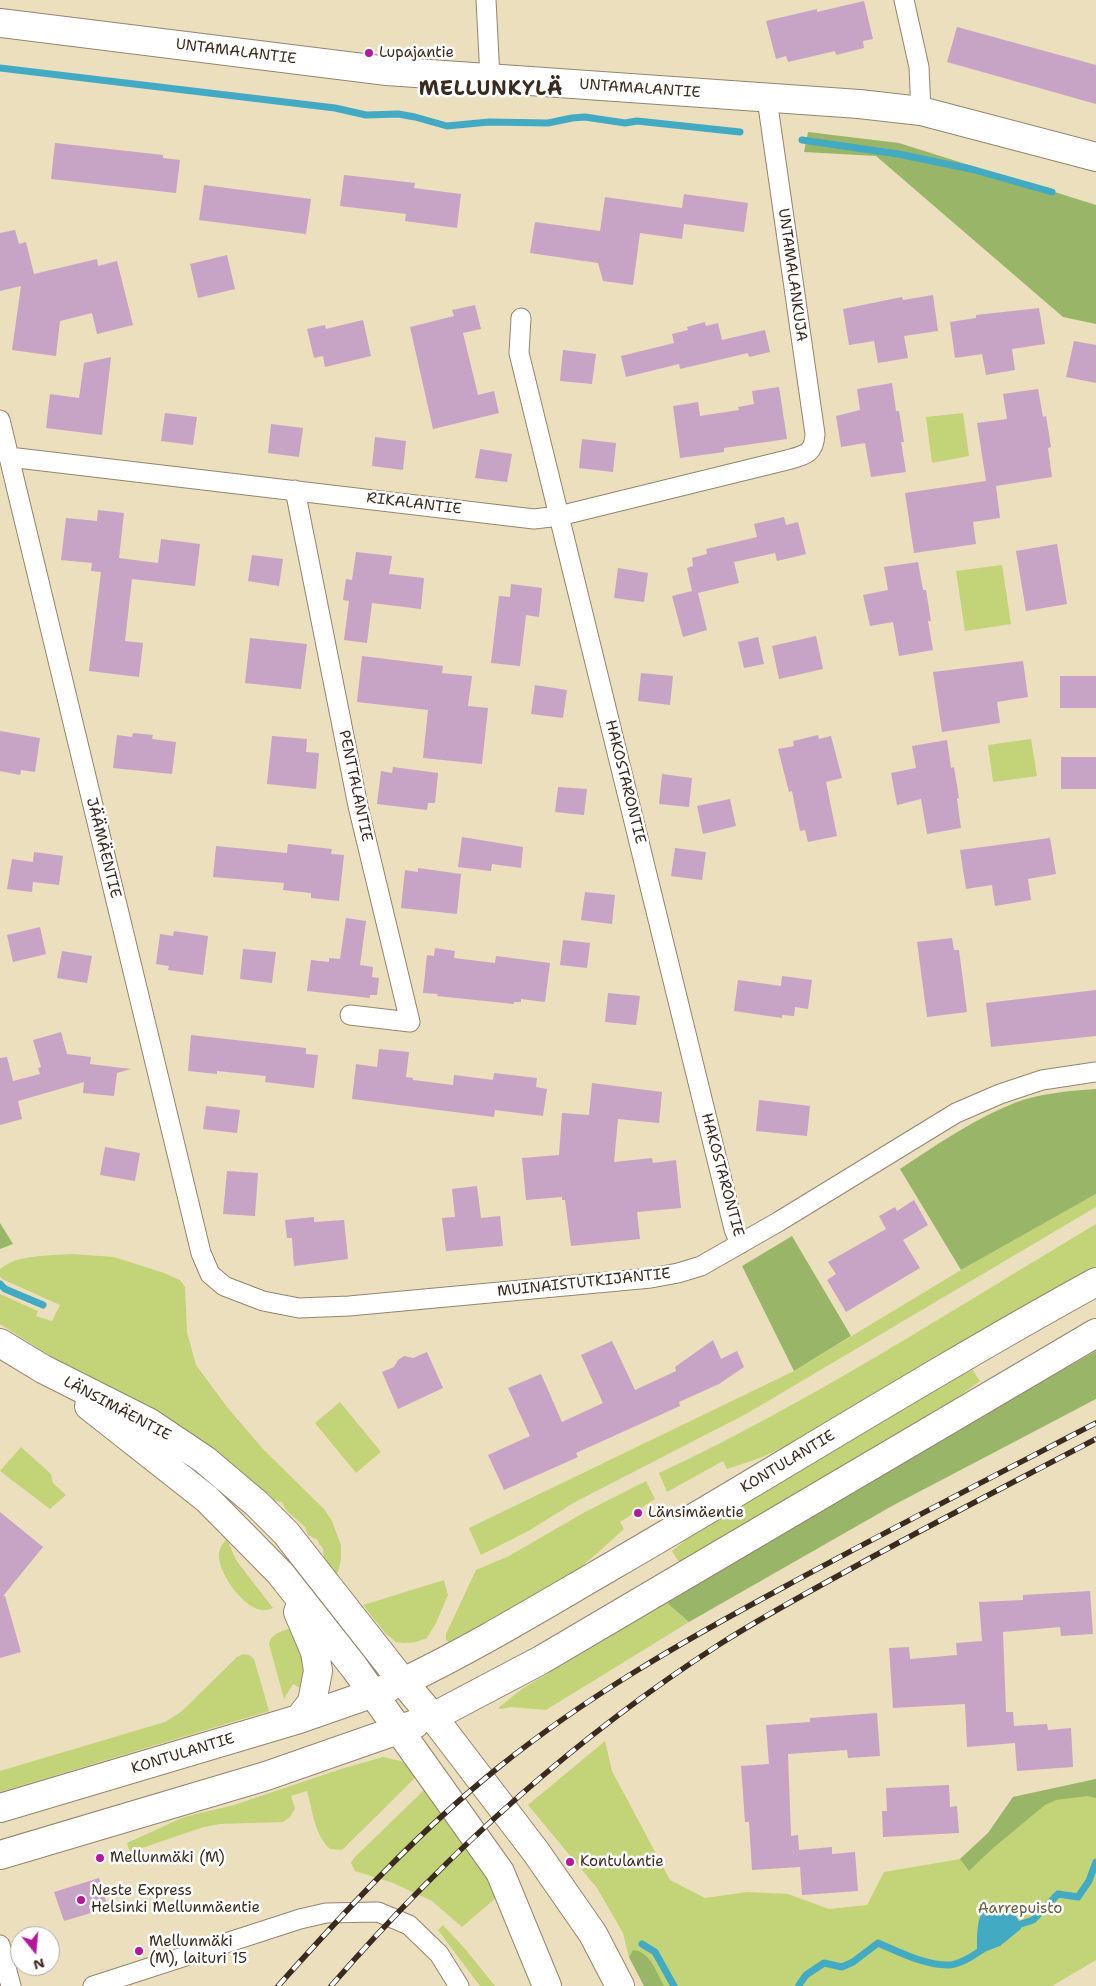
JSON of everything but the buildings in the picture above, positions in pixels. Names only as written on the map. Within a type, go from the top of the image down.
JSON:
[{"type":"main road","name":"UNTAMALANTIE","points":[[0,23],[387,71],[859,104],[921,112],[1096,157]]},
{"type":"main road","name":"KONTULANTIE","points":[[0,1808],[299,1719],[403,1682],[447,1661],[1031,1318],[1096,1282]]},
{"type":"main road","points":[[0,1855],[266,1776],[433,1717],[541,1660],[1096,1333]]},
{"type":"main road","name":"LÄNSIMÄENTIE","points":[[0,1343],[43,1369],[150,1423],[226,1476],[286,1533],[403,1682],[433,1717],[542,1860],[593,1934],[620,1986]]},
{"type":"main road","name":"LÄNSIMÄENTIE","points":[[43,1369],[207,1499],[280,1573],[354,1667],[500,1872],[547,1986]]},
{"type":"main road","points":[[280,1573],[316,1652],[318,1671],[312,1702],[299,1719]]},
{"type":"street","points":[[486,0],[490,78]]},
{"type":"street","points":[[904,0],[919,67],[921,112]]},
{"type":"street","name":"UNTAMALANKUJA","points":[[767,98],[811,401],[815,434],[815,443],[811,450]]},
{"type":"street","name":"HAKOSTARONTIE","points":[[521,318],[519,353],[734,1229],[740,1244]]},
{"type":"street","name":"JÄÄMÄENTIE","points":[[0,420],[199,1246],[210,1274]]},
{"type":"street","name":"RIKALANTIE","points":[[9,457],[534,519],[559,516],[787,460],[801,456],[811,450]]},
{"type":"street","name":"PENTTALANTIE","points":[[295,490],[358,806],[410,1022],[350,1015]]},
{"type":"street","name":"MUINAISTUTKIJANTIE","points":[[210,1274],[224,1286],[263,1301],[299,1308],[349,1306],[651,1278],[678,1273],[701,1266],[740,1244],[956,1113],[1000,1094],[1042,1080],[1096,1072]]},
{"type":"street","points":[[93,1986],[326,1912],[378,1912],[409,1925],[439,1954],[459,1986]]},
{"type":"street","points":[[0,1945],[11,1986]]},
{"type":"green space","points":[[808,132],[899,143],[1096,205],[1096,324],[1063,317],[876,156],[804,152]]},
{"type":"green space","points":[[963,413],[969,456],[932,463],[926,417]]},
{"type":"green space","points":[[1002,565],[1011,624],[965,631],[956,571]]},
{"type":"green space","points":[[1031,739],[1037,776],[993,782],[988,745]]},
{"type":"green space","points":[[1096,1089],[1096,1194],[961,1270],[900,1169],[943,1141],[1001,1108],[1046,1094]]},
{"type":"green space","points":[[1096,1194],[1096,1207],[746,1414],[575,1502],[530,1530],[481,1555],[469,1528],[794,1371],[961,1270]]},
{"type":"green space","points":[[0,1223],[13,1244],[0,1249]]},
{"type":"green space","points":[[1096,1224],[1096,1266],[792,1443],[760,1458],[727,1469],[723,1461],[667,1492],[659,1473],[716,1445],[826,1386]]},
{"type":"green space","points":[[792,1236],[851,1336],[794,1371],[742,1266]]},
{"type":"green space","points":[[72,1254],[114,1257],[180,1280],[185,1287],[187,1332],[196,1365],[227,1407],[263,1449],[324,1509],[332,1521],[341,1545],[341,1559],[338,1572],[332,1579],[324,1568],[323,1548],[318,1540],[308,1535],[305,1527],[286,1510],[282,1502],[274,1501],[268,1493],[260,1497],[135,1404],[44,1352],[0,1324],[0,1294],[38,1311],[36,1316],[52,1321],[60,1305],[2,1279],[0,1269],[7,1264],[25,1258]]},
{"type":"green space","points":[[1096,1351],[1096,1399],[892,1506],[689,1622],[667,1603],[979,1417]]},
{"type":"green space","points":[[972,1369],[980,1381],[958,1397],[679,1562],[672,1551],[692,1535]]},
{"type":"green space","points":[[340,1402],[381,1452],[356,1473],[315,1423]]},
{"type":"green space","points":[[21,1447],[51,1474],[53,1483],[66,1495],[50,1509],[0,1471]]},
{"type":"green space","points":[[646,1481],[655,1499],[620,1522],[624,1529],[582,1566],[545,1591],[513,1609],[449,1642],[446,1640],[446,1634],[476,1570],[509,1556],[585,1512]]},
{"type":"green space","points":[[227,1539],[236,1560],[273,1608],[263,1610],[247,1603],[227,1579],[219,1561],[219,1553]]},
{"type":"green space","points":[[444,1580],[448,1595],[436,1623],[427,1638],[416,1642],[396,1642],[385,1633],[363,1605]]},
{"type":"green space","points":[[667,1603],[689,1622],[546,1710],[511,1707],[498,1708],[522,1689]]},
{"type":"green space","points":[[289,1629],[301,1650],[304,1671],[300,1688],[293,1684],[284,1699],[269,1644],[279,1632]]},
{"type":"green space","points":[[243,1654],[249,1655],[254,1659],[269,1711],[0,1792],[0,1771],[165,1722],[181,1712],[237,1657]]},
{"type":"green space","name":"Aarrepuisto","points":[[605,1741],[612,1771],[670,1880],[705,1898],[747,1892],[788,1894],[829,1909],[867,1905],[884,1872],[960,1859],[988,1833],[1013,1797],[1096,1779],[1096,1960],[1052,1986],[644,1986],[629,1957],[623,1933],[597,1888],[528,1805]]},
{"type":"green space","points":[[383,1757],[401,1761],[419,1774],[342,1850],[330,1849],[320,1836],[307,1791],[291,1796],[295,1809],[290,1817],[283,1822],[220,1824],[204,1827],[130,1852],[127,1843],[184,1817],[234,1805]]},
{"type":"green space","points":[[1096,1779],[1096,1798],[1087,1796],[1056,1800],[1045,1805],[992,1849],[969,1871],[960,1859],[988,1833],[1013,1797]]},
{"type":"green space","points":[[430,1787],[504,1891],[462,1927],[432,1901],[393,1883],[355,1871],[351,1863],[424,1790]]},
{"type":"green space","points":[[443,1925],[495,1986],[480,1986],[438,1930]]},
{"type":"green space","points":[[633,1950],[639,1951],[648,1958],[664,1986],[644,1986],[629,1957]]},
{"type":"water","points":[[997,1906],[1016,1916],[1021,1929],[1000,1946],[979,1954],[977,1953],[977,1938],[980,1916],[985,1910]]},
{"type":"waterway","points":[[0,68],[335,108],[366,115],[398,114],[447,126],[489,122],[548,123],[585,117],[625,123],[637,121],[740,132]]},
{"type":"waterway","points":[[802,140],[898,154],[971,169],[1052,192]]},
{"type":"waterway","points":[[0,1284],[5,1289],[43,1305]]},
{"type":"waterway","points":[[1012,1927],[1033,1920],[1058,1894],[1078,1897],[1089,1881],[1096,1862]]},
{"type":"waterway","points":[[799,1985],[806,1975],[824,1963],[842,1967],[853,1962],[878,1943],[930,1963],[948,1965],[962,1962],[983,1949]]},
{"type":"waterway","points":[[642,1944],[655,1952],[674,1986]]},
{"type":"railway","points":[[278,1986],[357,1900],[411,1845],[499,1767],[567,1716],[637,1670],[747,1607],[1096,1423]]},
{"type":"railway","points":[[331,1986],[419,1891],[514,1801],[563,1759],[666,1680],[720,1644],[787,1604],[916,1533],[1096,1439]]},
{"type":"place","name":"Lupajantie","points":[[369,53]]},
{"type":"place","name":"Länsimäentie","points":[[638,1513]]},
{"type":"place","name":"Mellunmäki (M)","points":[[100,1858]]},
{"type":"place","name":"Kontulantie","points":[[570,1862]]},
{"type":"place","name":"Neste Express Helsinki Mellunmäentie","points":[[81,1900]]},
{"type":"place","name":"Mellunmäki (M), laituri 15","points":[[139,1951]]},
{"type":"district","name":"MELLUNKYLÄ","points":[[491,90]]}]
